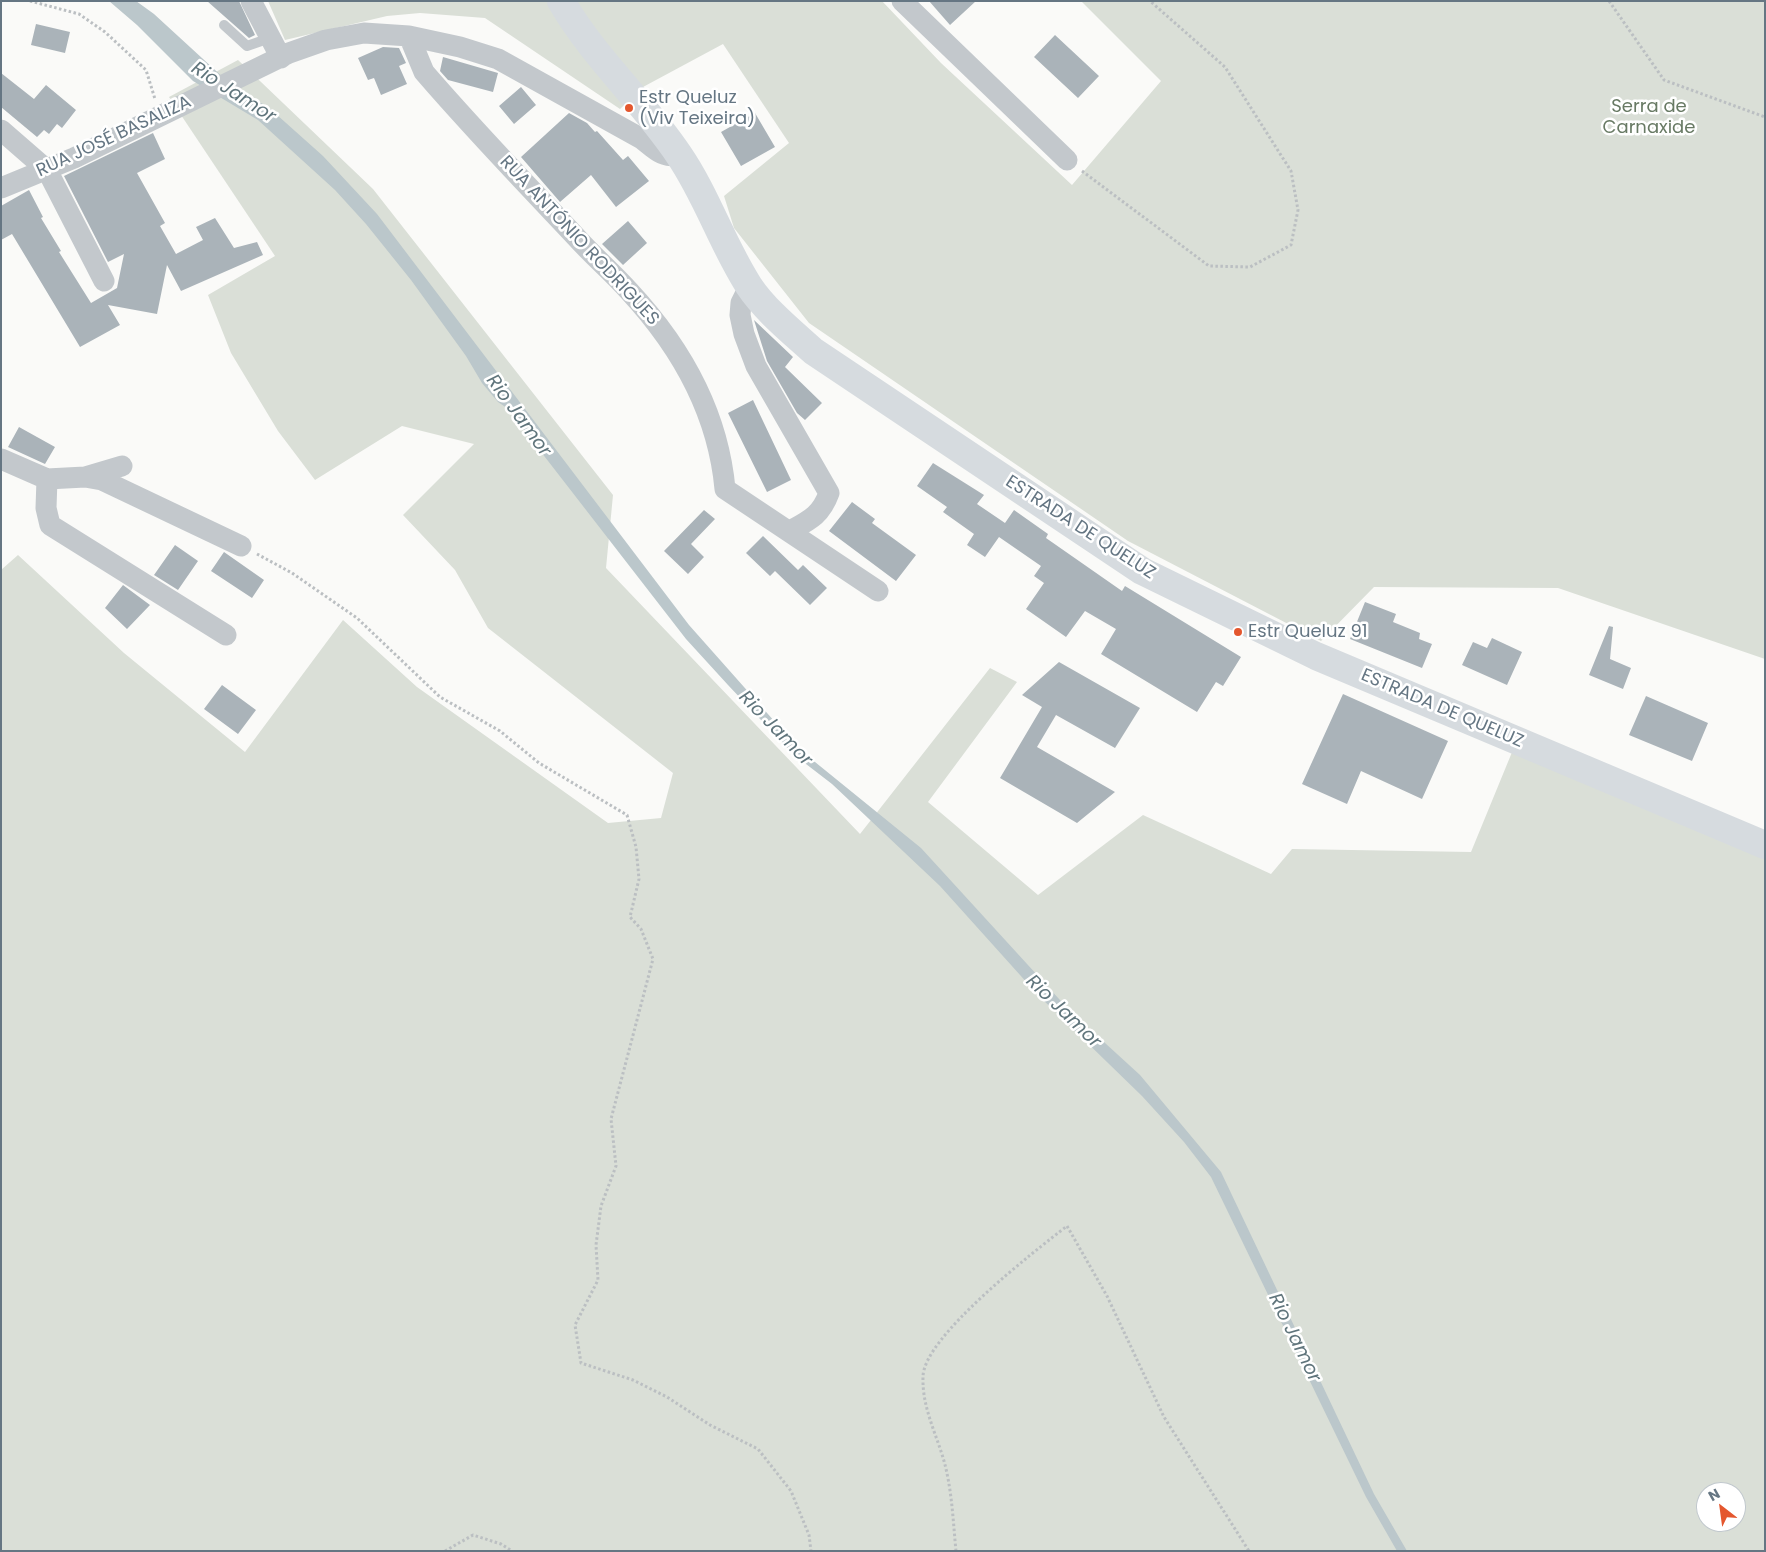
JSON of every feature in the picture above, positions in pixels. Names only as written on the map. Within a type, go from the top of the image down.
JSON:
[{"type":"main road","name":"ESTRADA DE QUELUZ","points":[[561,1],[583,38],[657,123],[680,156],[749,287],[781,322],[812,351],[1142,571],[1316,656],[1765,844]]},
{"type":"street","points":[[251,1],[280,58]]},
{"type":"street","points":[[902,1],[1067,160]]},
{"type":"street","name":"RUA JOSÉ BASALIZA","points":[[1,188],[46,170],[280,58],[326,40],[364,33],[409,36],[460,47],[498,59],[642,139],[658,153],[666,157],[680,156]]},
{"type":"street","name":"RUA ANTÓNIO RODRIGUES","points":[[409,36],[424,72],[435,85],[594,257],[628,289],[664,334],[695,381],[712,421],[723,466],[725,489],[878,591]]},
{"type":"street","points":[[1,130],[46,170],[104,281]]},
{"type":"street","points":[[749,287],[741,303],[740,315],[744,334],[756,366],[829,493],[824,507],[811,520],[790,531]]},
{"type":"street","points":[[1,459],[47,479],[85,477],[102,480],[242,546]]},
{"type":"street","points":[[85,477],[122,466]]},
{"type":"street","points":[[47,479],[46,508],[50,525],[71,540],[226,635]]},
{"type":"lane","points":[[224,25],[247,46],[270,38]]},
{"type":"path","points":[[30,1],[79,14],[105,32],[146,70],[160,116]]},
{"type":"path","points":[[1067,160],[1209,266],[1250,267],[1291,245],[1298,210],[1291,171],[1225,67],[1150,1]]},
{"type":"path","points":[[1608,1],[1664,80],[1765,117]]},
{"type":"path","points":[[242,546],[292,573],[357,618],[440,697],[500,731],[539,763],[627,815],[636,847],[639,879],[630,917],[641,929],[653,959],[611,1119],[616,1166],[600,1206],[596,1245],[598,1280],[575,1325],[581,1363],[633,1380],[667,1396],[710,1425],[758,1449],[791,1490],[809,1535],[811,1551]]},
{"type":"path","points":[[956,1551],[952,1504],[944,1462],[926,1409],[923,1375],[931,1353],[965,1314],[1004,1276],[1067,1226],[1107,1296],[1164,1416],[1249,1551]]},
{"type":"path","points":[[446,1551],[473,1535],[501,1544],[512,1551]]},
{"type":"green space","name":"Serra de Carnaxide","points":[[268,1],[882,1],[941,63],[1072,185],[1161,81],[1081,1],[1765,1],[1765,659],[1558,588],[1374,587],[1321,641],[1128,541],[809,323],[734,228],[724,196],[789,143],[723,44],[643,87],[620,109],[485,18],[420,13],[387,16],[285,40]]},
{"type":"green space","points":[[238,60],[373,189],[613,495],[606,568],[860,834],[990,668],[1017,682],[928,802],[1038,895],[1143,815],[1271,874],[1292,849],[1471,852],[1517,740],[1765,845],[1765,1551],[1,1551],[1,570],[18,555],[124,653],[245,752],[343,620],[417,687],[608,823],[661,818],[673,773],[488,628],[455,570],[403,515],[474,444],[402,426],[315,480],[278,431],[231,353],[208,295],[275,256],[169,97]]},
{"type":"water","name":"Rio Jamor","points":[[109,1],[136,1],[154,14],[239,92],[267,106],[323,156],[377,214],[689,625],[799,749],[921,848],[1070,1011],[1140,1075],[1221,1172],[1374,1494],[1407,1551],[1397,1551],[1366,1497],[1211,1177],[1184,1142],[1142,1096],[1038,995],[940,886],[832,784],[793,754],[686,639],[507,408],[498,402],[482,383],[466,356],[411,280],[366,224],[335,190],[258,120],[193,81],[137,25]]},
{"type":"building","points":[[207,1],[239,1],[255,35],[249,38]]},
{"type":"building","points":[[929,1],[976,1],[950,25]]},
{"type":"building","points":[[36,24],[70,32],[65,53],[31,45]]},
{"type":"building","points":[[1055,35],[1099,76],[1078,98],[1034,57]]},
{"type":"building","points":[[383,47],[399,48],[406,63],[399,66],[407,84],[381,95],[374,78],[368,80],[358,58]]},
{"type":"building","points":[[443,57],[498,73],[493,92],[448,80],[440,71]]},
{"type":"building","points":[[1,73],[34,99],[46,85],[76,110],[62,128],[57,124],[49,134],[44,130],[37,137],[1,107]]},
{"type":"building","points":[[521,87],[536,105],[514,124],[499,106]]},
{"type":"building","points":[[569,113],[587,123],[595,132],[597,131],[623,160],[628,156],[649,181],[616,207],[591,175],[560,202],[521,157]]},
{"type":"building","points":[[755,113],[775,147],[741,166],[721,132]]},
{"type":"building","points":[[153,133],[165,159],[137,173],[165,223],[160,226],[176,254],[203,240],[196,227],[215,218],[234,248],[257,242],[263,255],[181,291],[167,265],[157,314],[108,305],[120,325],[80,347],[12,234],[1,240],[1,206],[29,190],[43,217],[41,218],[61,251],[59,252],[91,303],[117,288],[124,254],[108,262],[64,176]]},
{"type":"building","points":[[628,221],[647,243],[623,265],[602,244]]},
{"type":"building","points":[[754,320],[793,357],[785,367],[822,403],[805,420],[797,413],[767,361]]},
{"type":"building","points":[[753,400],[791,480],[767,492],[728,413]]},
{"type":"building","points":[[19,427],[55,447],[45,464],[8,447]]},
{"type":"building","points":[[933,463],[984,495],[977,504],[1005,523],[1014,510],[1048,534],[1046,538],[1122,591],[1125,586],[1241,657],[1223,686],[1216,682],[1197,712],[1101,654],[1116,629],[1085,611],[1066,637],[1026,609],[1044,583],[1034,576],[1041,566],[999,537],[985,557],[967,545],[974,534],[943,512],[947,507],[917,486]]},
{"type":"building","points":[[852,502],[875,519],[872,523],[916,555],[896,581],[829,531]]},
{"type":"building","points":[[704,510],[715,519],[691,544],[704,557],[688,574],[664,551]]},
{"type":"building","points":[[763,536],[798,570],[803,565],[827,588],[810,605],[775,571],[770,576],[746,553]]},
{"type":"building","points":[[175,545],[198,561],[178,590],[154,575]]},
{"type":"building","points":[[224,552],[264,580],[252,598],[211,571]]},
{"type":"building","points":[[123,585],[150,605],[127,629],[105,608]]},
{"type":"building","points":[[1365,602],[1396,614],[1393,622],[1420,633],[1419,639],[1432,644],[1422,668],[1350,639]]},
{"type":"building","points":[[1609,626],[1613,627],[1610,659],[1631,668],[1623,689],[1589,675]]},
{"type":"building","points":[[1492,638],[1522,652],[1507,685],[1462,665],[1473,642],[1487,648]]},
{"type":"building","points":[[1059,662],[1140,708],[1115,748],[1056,715],[1037,747],[1115,792],[1077,823],[1000,778],[1042,707],[1022,695]]},
{"type":"building","points":[[222,685],[256,710],[238,734],[204,709]]},
{"type":"building","points":[[1343,694],[1448,741],[1422,799],[1361,771],[1347,804],[1302,784]]},
{"type":"building","points":[[1646,696],[1708,723],[1692,761],[1629,735]]},
{"type":"place","name":"Estr Queluz (Viv Teixeira)","points":[[629,108]]},
{"type":"place","name":"Estr Queluz 91","points":[[1238,632]]}]
